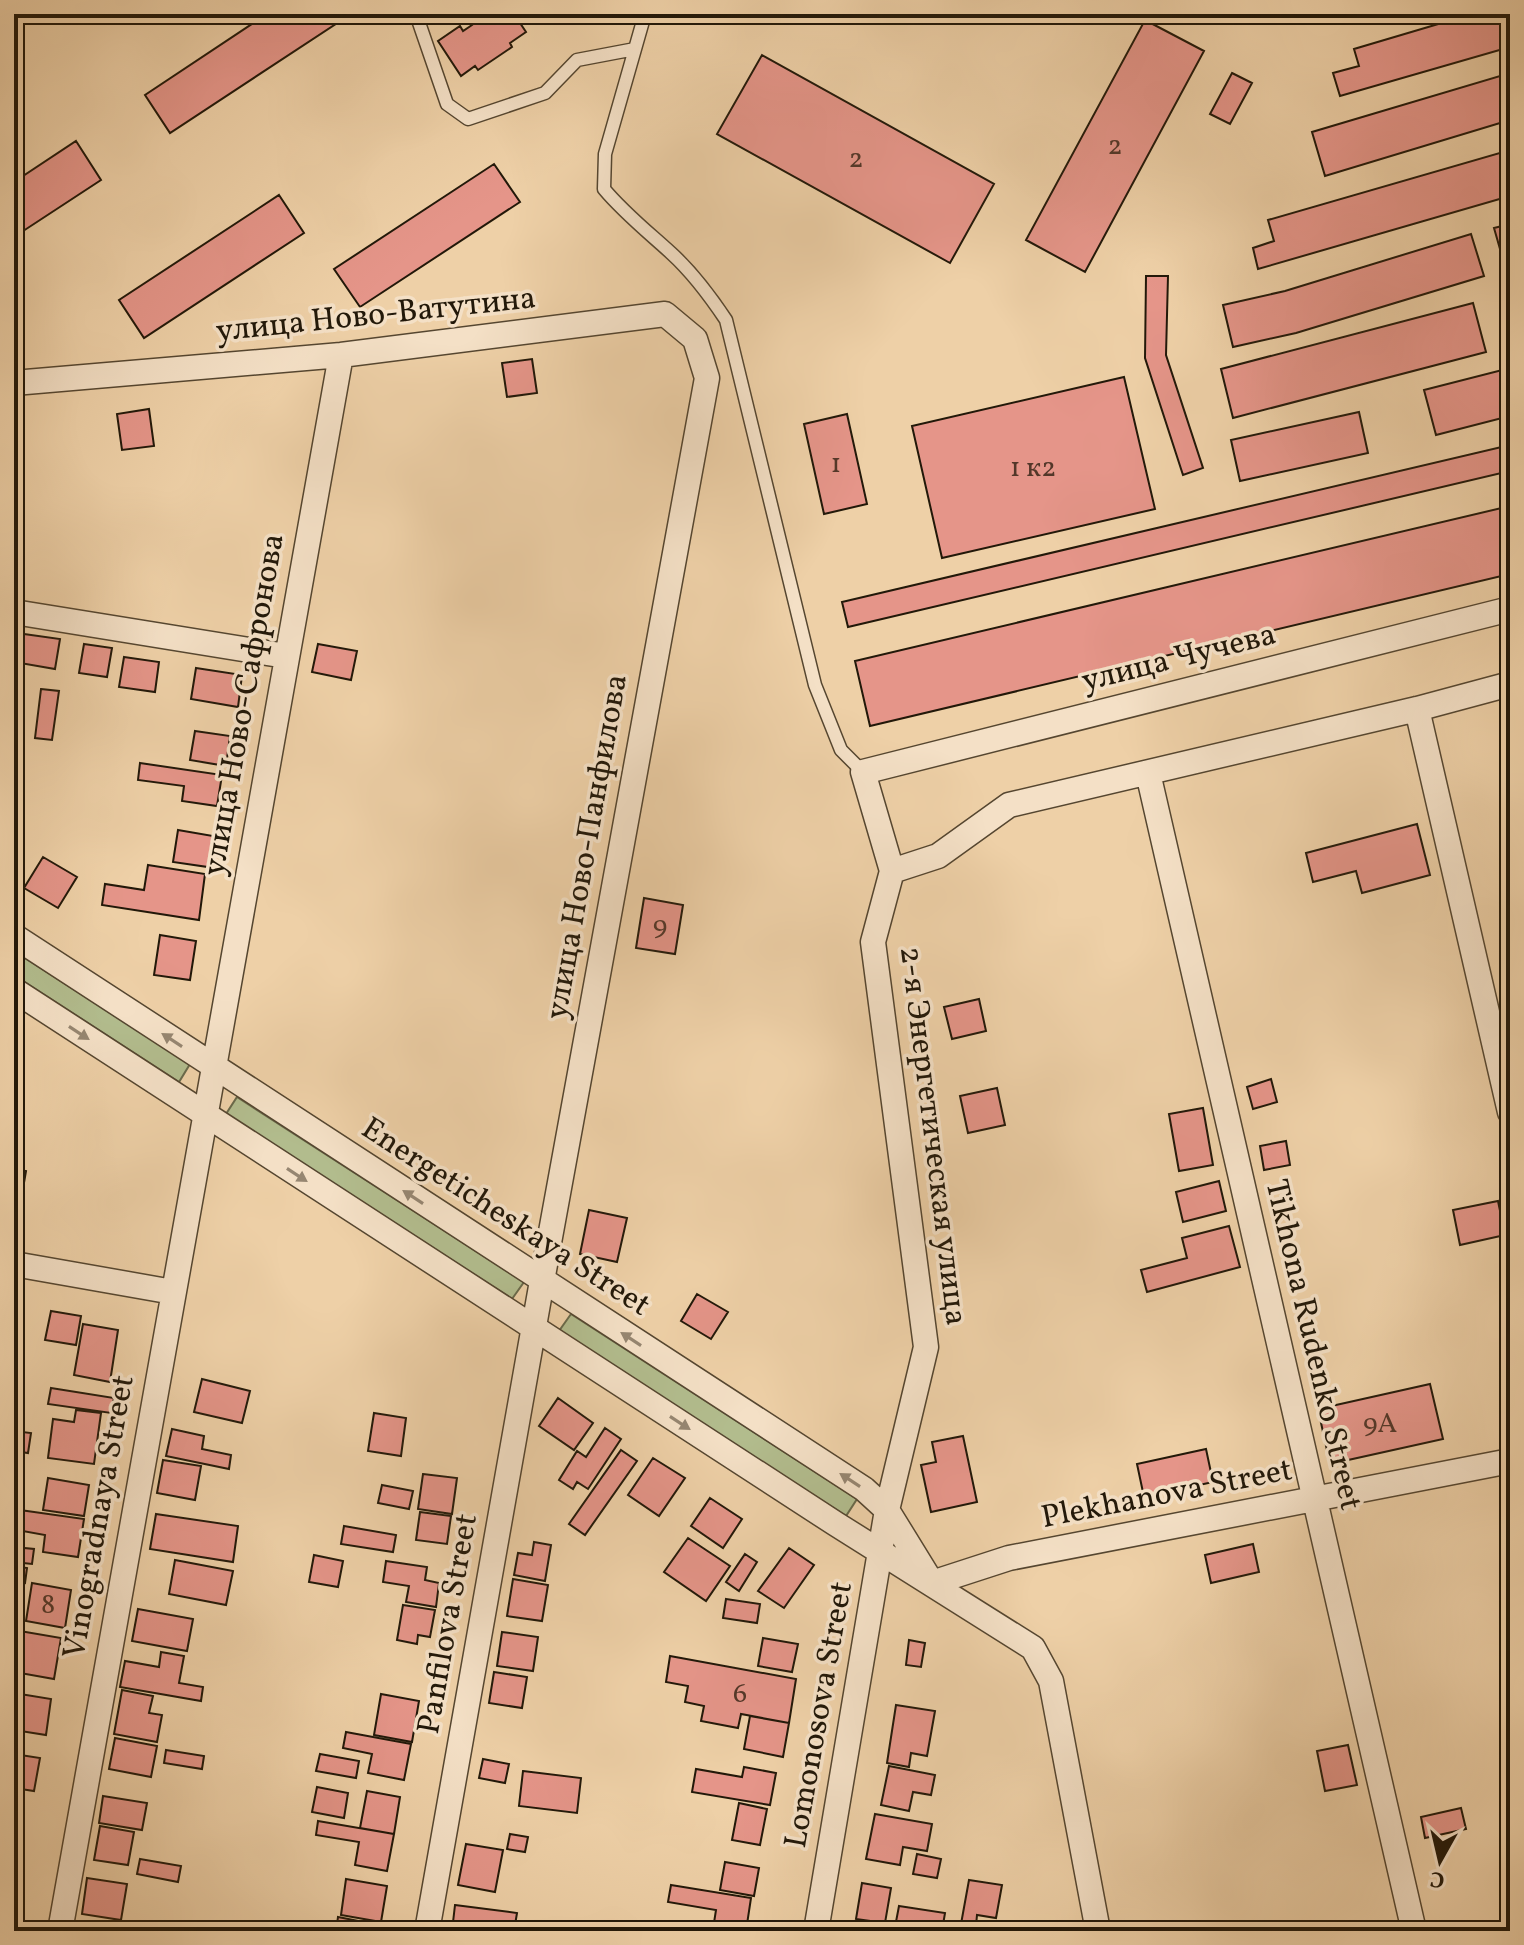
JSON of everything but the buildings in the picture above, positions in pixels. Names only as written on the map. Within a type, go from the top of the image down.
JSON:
[{"type":"street","name":"улица Ново-Ватутина","points":[[14,383],[341,355],[665,314],[695,339],[707,378]]},
{"type":"street","name":"улица Ново-Сафронова","points":[[204,1114],[341,355]]},
{"type":"street","name":"улица Ново-Панфилова","points":[[533,1328],[707,378]]},
{"type":"street","name":"улица Чучева","points":[[863,772],[1510,609]]},
{"type":"street","points":[[14,612],[286,656]]},
{"type":"street","points":[[863,772],[892,871],[938,856],[1009,805],[1417,709],[1510,684]]},
{"type":"street","points":[[1417,709],[1510,1112]]},
{"type":"street","name":"Tikhona Rudenko Street","points":[[1148,773],[1414,1931]]},
{"type":"street","name":"2-я Энергетическая улица","points":[[887,1510],[926,1347],[873,942],[892,871]]},
{"type":"street","name":"Energeticheskaya Street","points":[[14,936],[864,1489],[887,1510],[932,1583]]},
{"type":"street","name":"Energeticheskaya Street","points":[[14,990],[881,1553],[1033,1648],[1051,1681],[1098,1931]]},
{"type":"street","name":"Vinogradnaya Street","points":[[60,1931],[204,1114]]},
{"type":"street","points":[[14,1264],[173,1292]]},
{"type":"street","name":"Panfilova Street","points":[[427,1931],[533,1328]]},
{"type":"street","name":"Plekhanova Street","points":[[932,1583],[1009,1558],[1510,1461]]},
{"type":"street","name":"Lomonosova Street","points":[[816,1931],[887,1510]]},
{"type":"lane","points":[[416,14],[447,104],[468,119],[545,93],[577,60],[635,49]]},
{"type":"lane","points":[[645,14],[605,154],[604,189],[621,210],[674,255],[705,288],[726,320],[815,685],[841,750],[863,772]]},
{"type":"green space","points":[[14,951],[190,1064],[179,1082],[14,975]]},
{"type":"green space","points":[[237,1097],[524,1282],[512,1299],[226,1114]]},
{"type":"green space","points":[[571,1314],[857,1499],[846,1516],[559,1331]]}]
